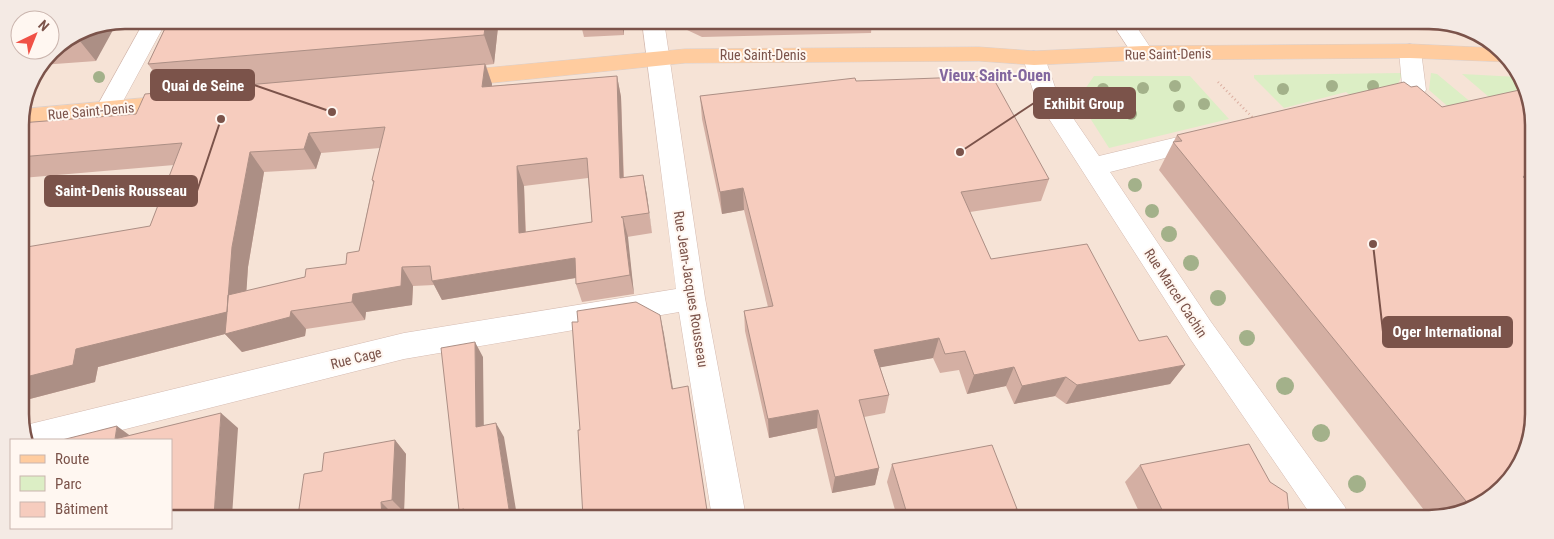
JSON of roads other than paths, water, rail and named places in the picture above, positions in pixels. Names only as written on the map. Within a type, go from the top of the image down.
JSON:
[{"type":"main road","name":"Rue Saint-Denis","points":[[432,80],[685,56],[979,54],[1034,58],[1143,53],[1410,51],[1495,55]]},
{"type":"main road","name":"Rue Saint-Denis","points":[[29,116],[195,102]]},
{"type":"street","points":[[106,110],[151,29]]},
{"type":"street","name":"Rue Jean-Jacques Rousseau","points":[[654,29],[691,298],[728,510]]},
{"type":"street","points":[[1127,29],[1143,53]]},
{"type":"street","points":[[1357,104],[1414,90],[1410,51]]},
{"type":"street","name":"Rue Marcel Cachin","points":[[1034,58],[1047,96],[1093,167],[1200,331],[1327,510]]},
{"type":"street","points":[[1093,167],[1262,126]]},
{"type":"street","name":"Rue Cage","points":[[32,438],[404,346],[691,298]]},
{"type":"place","name":"Quai de Seine","points":[[332,112]]},
{"type":"place","name":"Saint-Denis Rousseau","points":[[221,119]]},
{"type":"place","name":"Exhibit Group","points":[[960,152]]},
{"type":"place","name":"Oger International","points":[[1373,244]]},
{"type":"district","name":"Vieux Saint-Ouen","points":[[995,75]]}]
